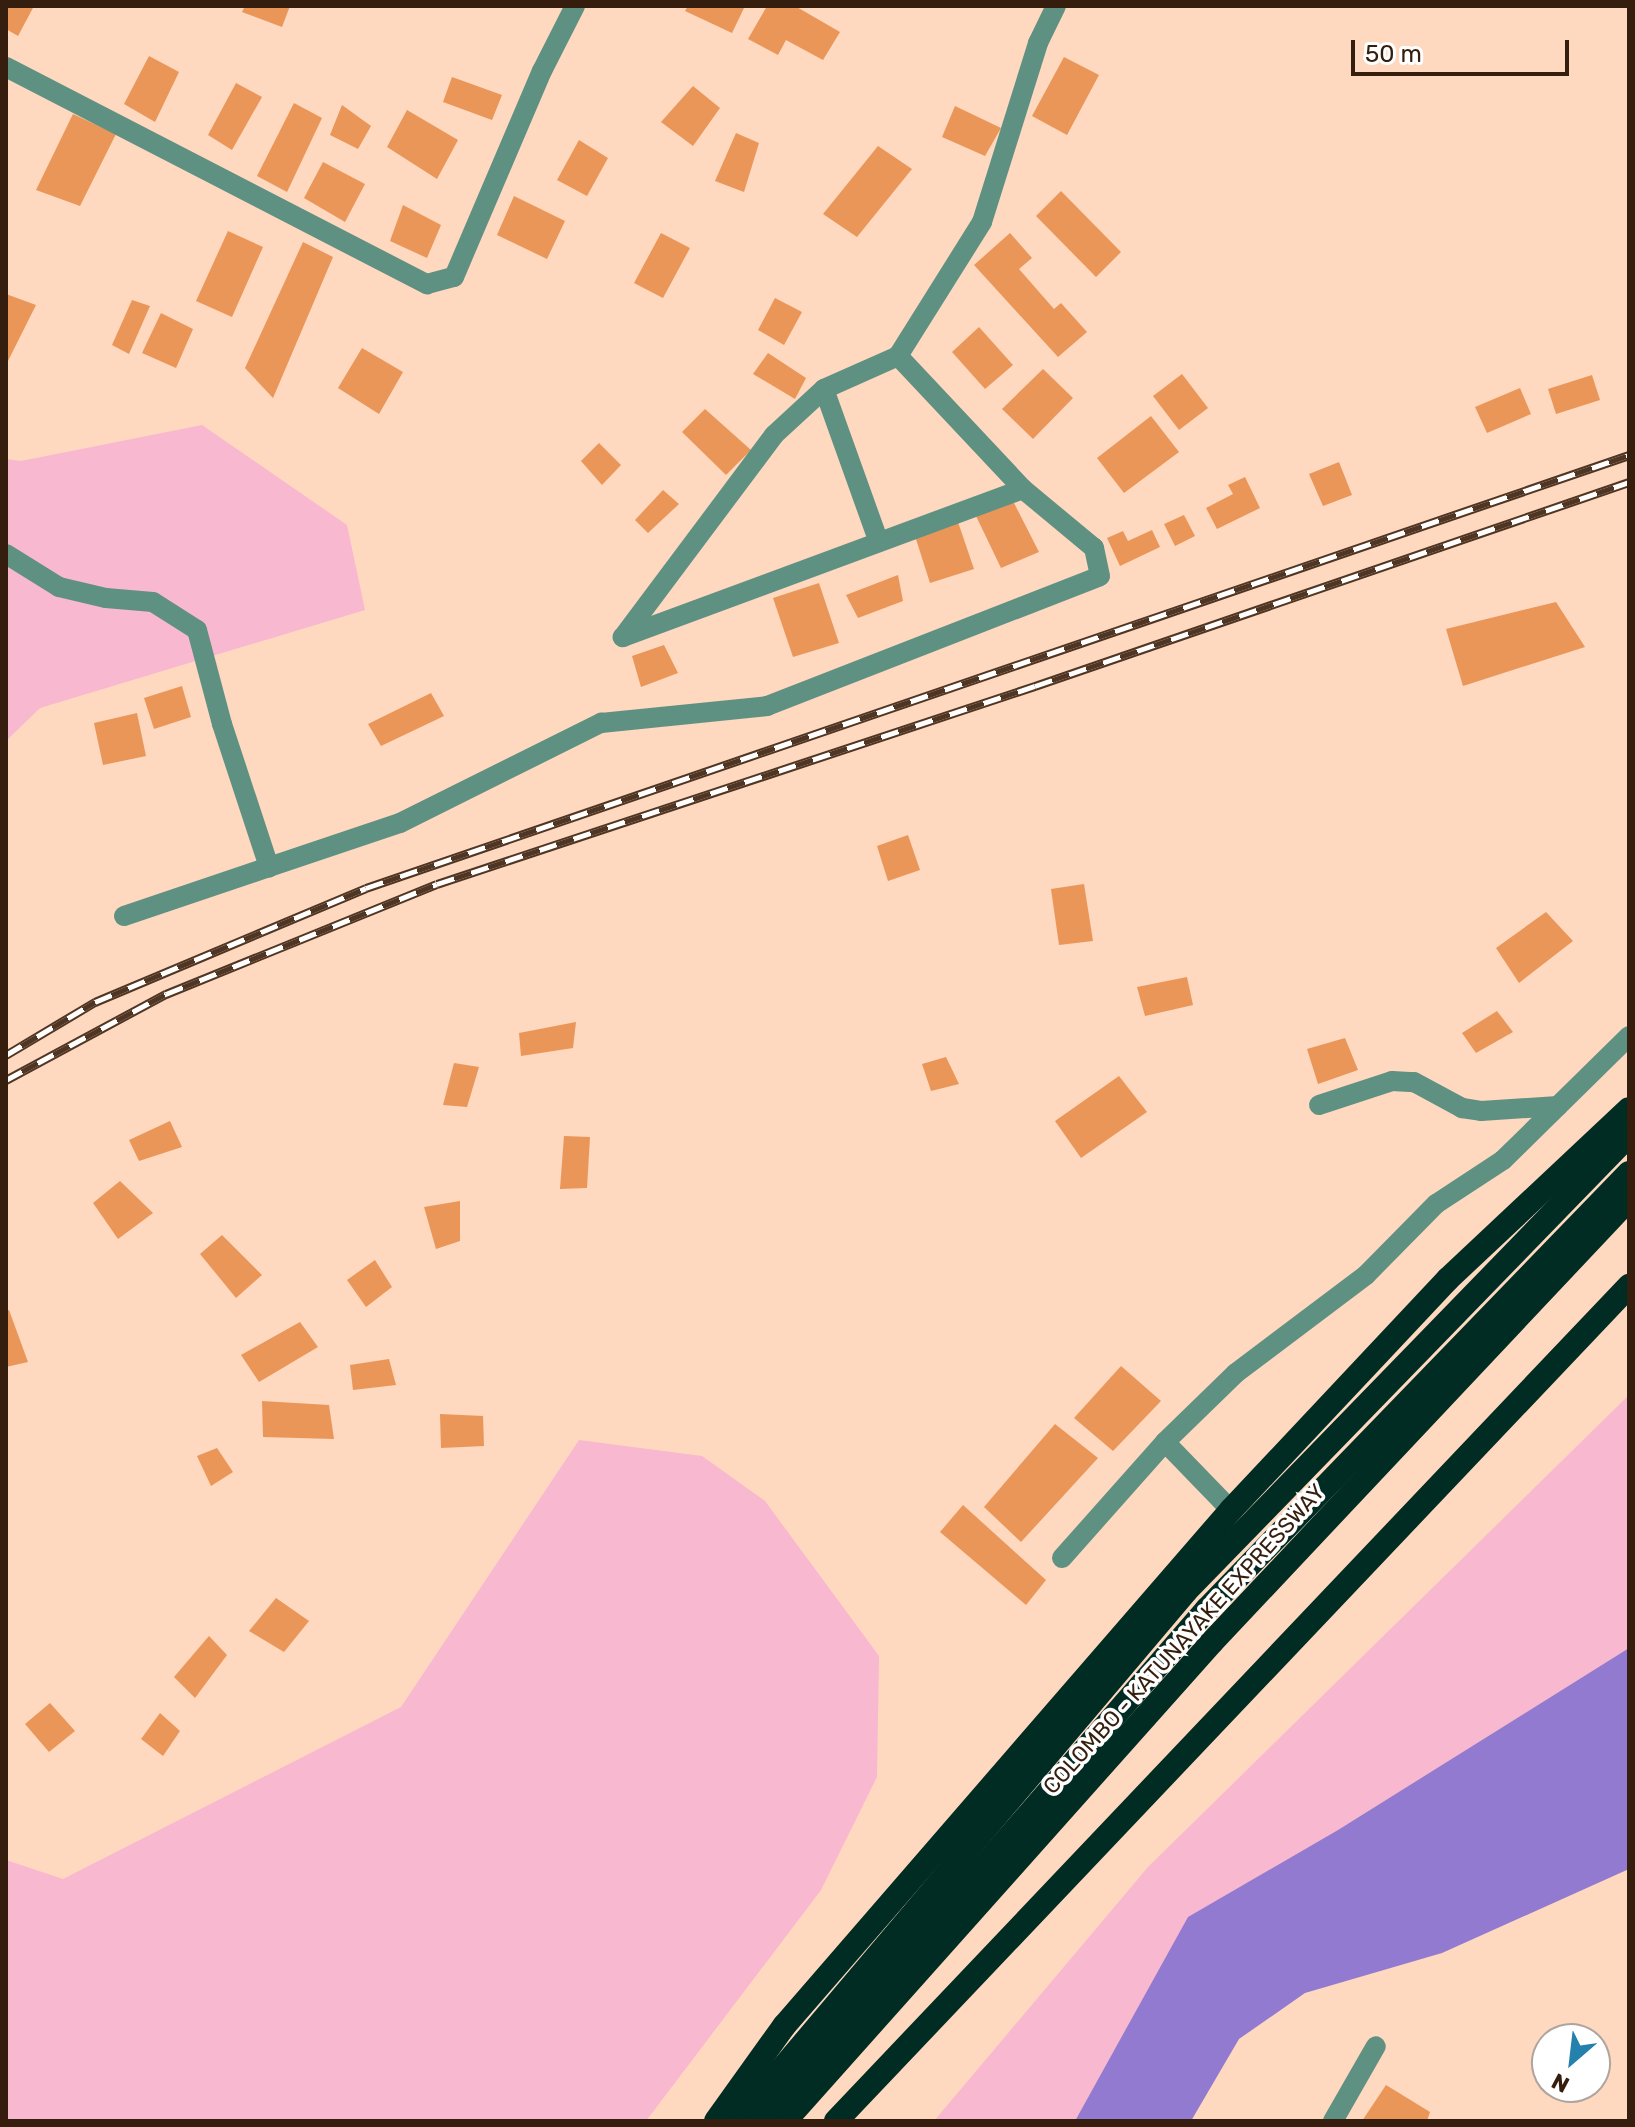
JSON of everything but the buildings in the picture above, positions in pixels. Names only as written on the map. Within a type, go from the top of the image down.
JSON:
[{"type":"highway","points":[[716,2121],[784,2026],[1231,1510],[1448,1279],[1629,1109]]},
{"type":"highway","points":[[738,2121],[1186,1591],[1629,1135]]},
{"type":"highway","points":[[763,2121],[1207,1609],[1629,1173]]},
{"type":"highway","name":"COLOMBO - KATUNAYAKE EXPRESSWAY","points":[[785,2121],[1212,1642],[1629,1199]]},
{"type":"highway","points":[[836,2121],[1629,1286]]},
{"type":"street","points":[[6,67],[427,284],[454,277],[542,71],[575,6]]},
{"type":"street","points":[[1023,489],[878,540],[623,637],[774,435],[824,389],[898,356],[982,222],[1038,43],[1056,6]]},
{"type":"street","points":[[124,916],[400,823],[601,723],[767,706],[1100,576],[1094,548],[1023,489],[898,356]]},
{"type":"street","points":[[824,389],[878,540]]},
{"type":"street","points":[[6,554],[59,587],[106,598],[153,602],[197,630],[230,751],[269,867]]},
{"type":"street","points":[[1062,1558],[1165,1442],[1236,1373],[1366,1275],[1436,1204],[1503,1160],[1629,1036]]},
{"type":"street","points":[[1319,1105],[1392,1081],[1414,1082],[1462,1108],[1481,1111],[1558,1106]]},
{"type":"street","points":[[1165,1442],[1231,1510]]},
{"type":"street","points":[[1333,2121],[1376,2046]]},
{"type":"shaded area","points":[[202,425],[347,525],[365,610],[40,708],[6,741],[6,459],[21,461]]},
{"type":"shaded area","points":[[1629,1395],[1629,1648],[1338,1830],[1189,1917],[1075,2121],[934,2121],[1148,1867]]},
{"type":"shaded area","points":[[579,1440],[702,1456],[765,1501],[879,1656],[877,1777],[821,1890],[646,2121],[6,2121],[6,1860],[63,1879],[401,1707]]},
{"type":"shaded area","points":[[1629,1648],[1629,1869],[1442,1953],[1305,1993],[1239,2039],[1191,2121],[1075,2121],[1188,1917],[1338,1830]]},
{"type":"railway","points":[[6,1055],[95,1002],[366,888],[1629,455]]},
{"type":"railway","points":[[6,1080],[166,994],[437,884],[1035,686],[1629,482]]}]
